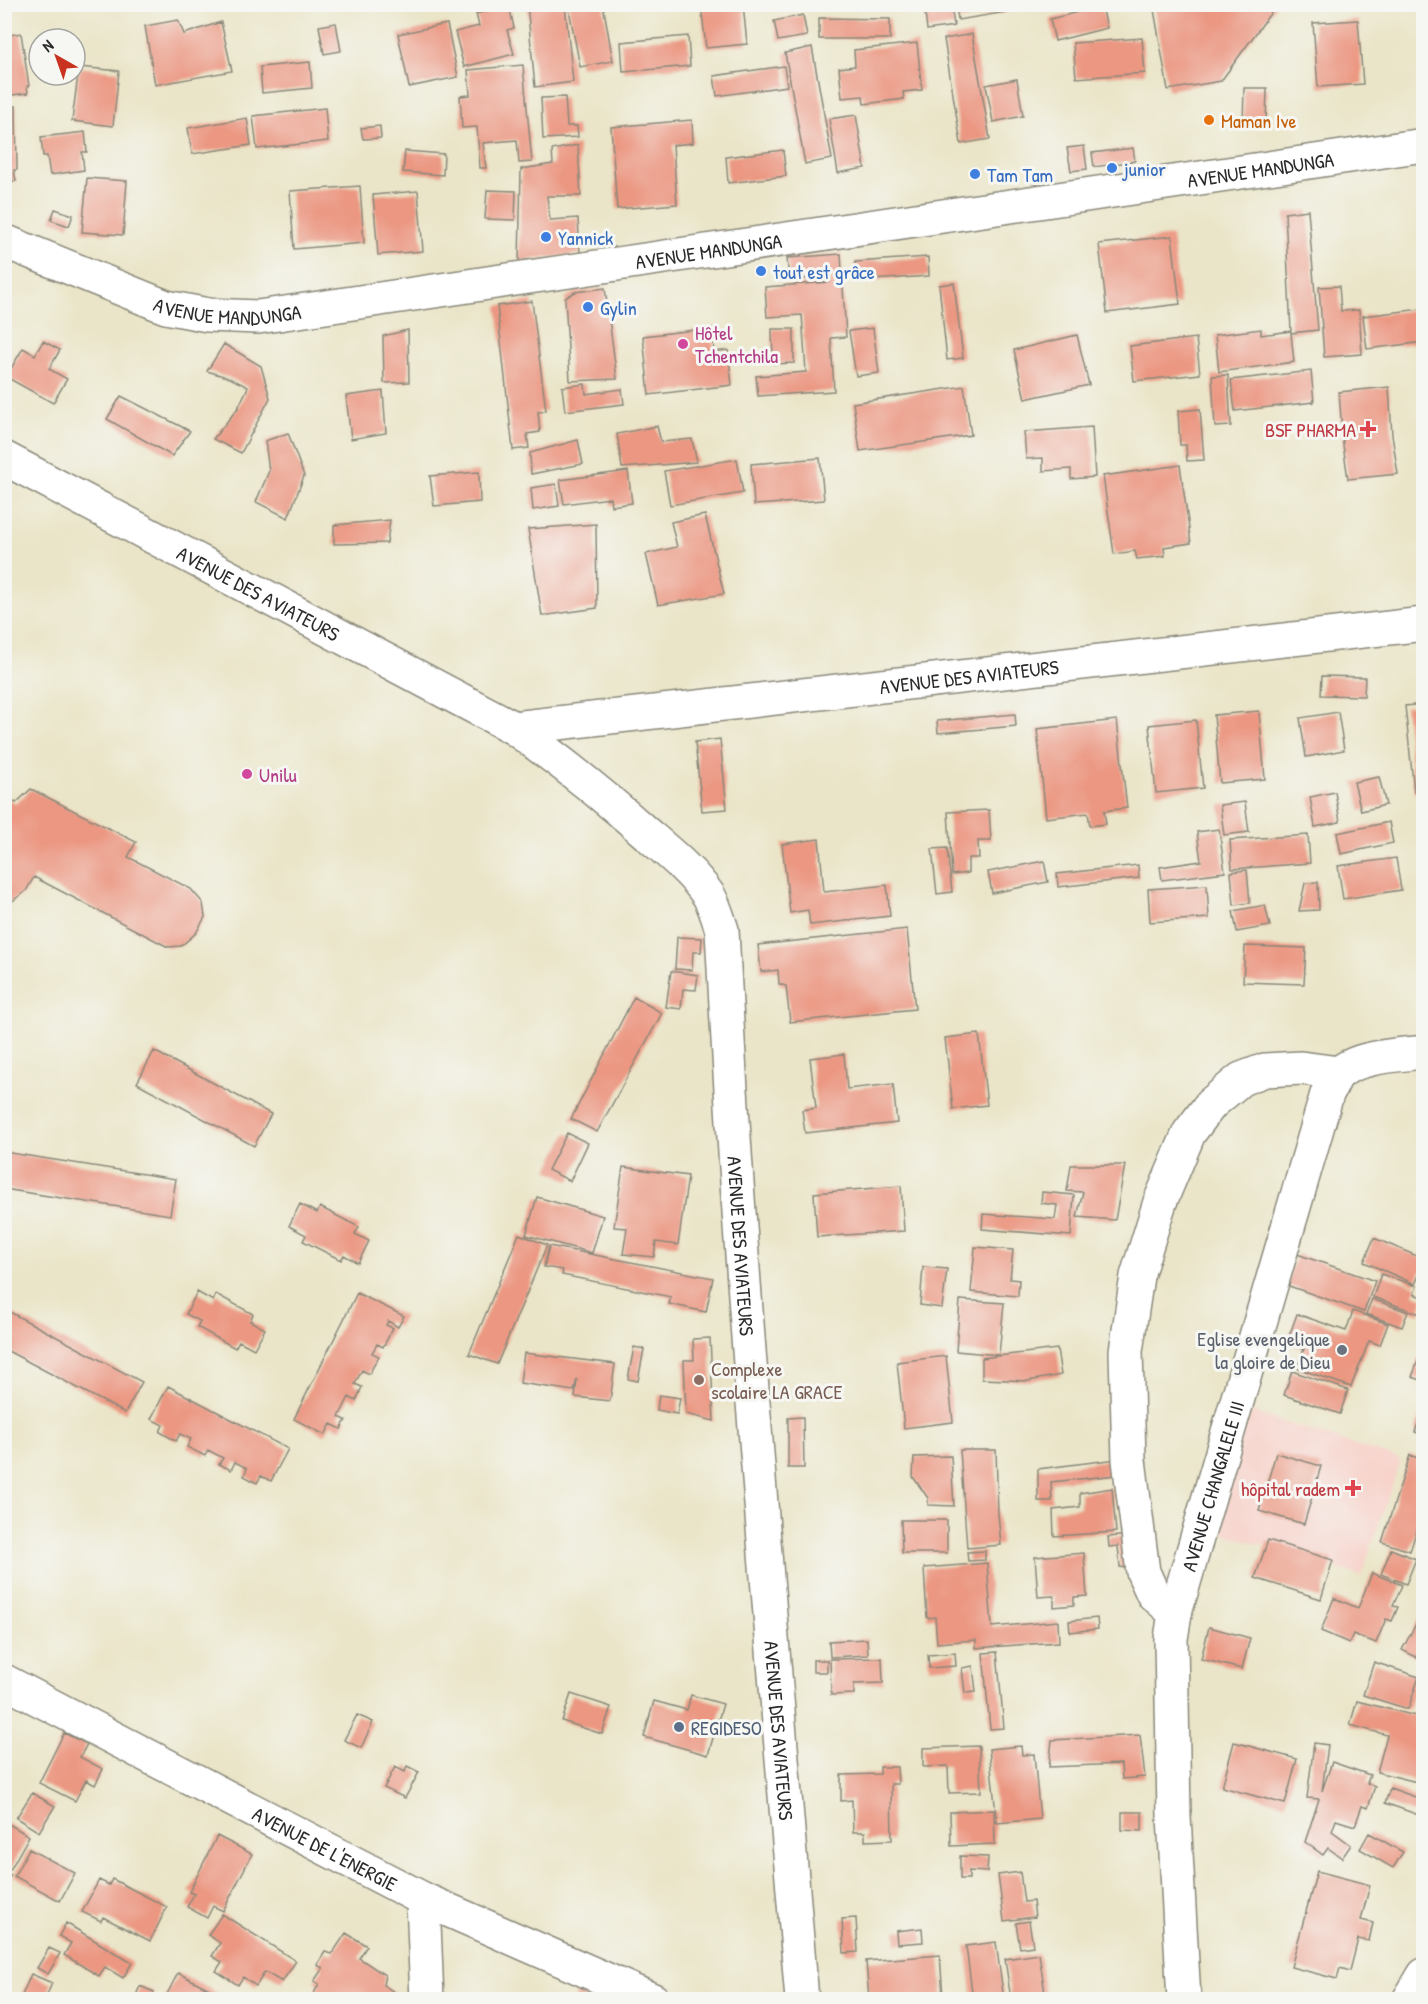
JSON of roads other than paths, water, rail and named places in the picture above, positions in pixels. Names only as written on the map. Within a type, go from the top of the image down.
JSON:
[{"type":"street","name":"AVENUE MANDUNGA","points":[[4,241],[166,307],[208,315],[258,317],[1424,145]]},
{"type":"street","name":"AVENUE DES AVIATEURS","points":[[4,458],[514,728],[584,779],[679,862],[708,895],[722,930],[729,1078],[802,2000]]},
{"type":"street","name":"AVENUE DES AVIATEURS","points":[[514,728],[1424,624]]},
{"type":"street","points":[[1174,1613],[1153,1594],[1143,1572],[1129,1460],[1126,1352],[1137,1276],[1160,1202],[1189,1133],[1211,1104],[1241,1079],[1265,1070],[1301,1068],[1339,1073],[1357,1063],[1380,1057],[1424,1052]]},
{"type":"street","name":"AVENUE CHANGALELE III","points":[[1184,2000],[1174,1816],[1171,1640],[1174,1613],[1327,1094],[1339,1073]]},
{"type":"street","name":"AVENUE DE L'ENERGIE","points":[[4,1681],[423,1899],[653,2000]]},
{"type":"street","points":[[423,1899],[427,2000]]},
{"type":"street","points":[[1409,2000],[1424,1975]]},
{"type":"place","name":"Maman Ive","points":[[1209,120]]},
{"type":"place","name":"junior","points":[[1112,168]]},
{"type":"place","name":"Tam Tam","points":[[975,174]]},
{"type":"place","name":"Yannick","points":[[546,237]]},
{"type":"place","name":"tout est grâce","points":[[761,271]]},
{"type":"place","name":"Gylin","points":[[588,307]]},
{"type":"place","name":"Hôtel Tchentchila","points":[[683,344]]},
{"type":"place","name":"BSF PHARMA","points":[[1368,429]]},
{"type":"place","name":"Unilu","points":[[247,774]]},
{"type":"place","name":"Eglise evengelique la gloire de Dieu","points":[[1342,1350]]},
{"type":"place","name":"Complexe scolaire LA GRACE","points":[[699,1380]]},
{"type":"place","name":"hôpital radem","points":[[1353,1488]]},
{"type":"place","name":"REGIDESO","points":[[679,1727]]}]
